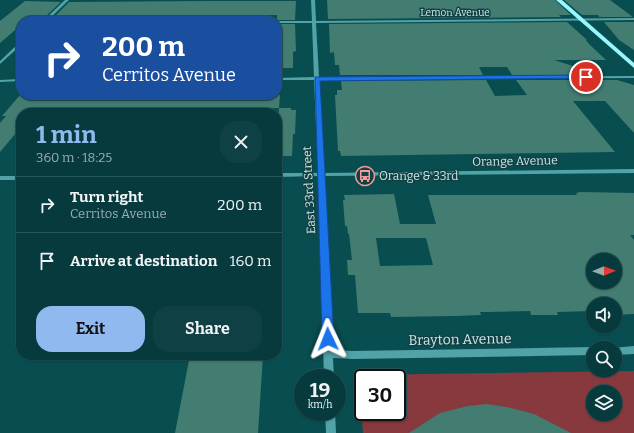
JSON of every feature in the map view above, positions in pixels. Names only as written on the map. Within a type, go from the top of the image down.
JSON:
[{"type":"main road","points":[[559,0],[634,66]]},
{"type":"street","points":[[49,16],[67,0]]},
{"type":"street","name":"East 33rd Street","points":[[313,0],[329,369]]},
{"type":"street","name":"Lemon Avenue","points":[[282,22],[634,19]]},
{"type":"street","points":[[0,63],[16,48]]},
{"type":"street","points":[[282,79],[634,77]]},
{"type":"street","points":[[0,80],[16,80]]},
{"type":"street","name":"Orange Avenue","points":[[282,175],[634,171]]},
{"type":"street","points":[[0,178],[16,178]]},
{"type":"street","points":[[622,351],[634,350]]},
{"type":"street","name":"Brayton Avenue","points":[[328,354],[353,355],[586,351]]},
{"type":"street","points":[[330,421],[331,433]]},
{"type":"shaded area","points":[[622,371],[634,371],[634,433],[363,433],[362,421],[406,421],[406,374],[586,372],[586,377],[622,377]]},
{"type":"building","points":[[327,0],[555,0],[571,15],[559,15],[561,17],[328,19]]},
{"type":"building","points":[[564,0],[610,0],[633,17],[599,17],[598,15],[582,15]]},
{"type":"building","points":[[25,1],[61,2],[46,16],[16,16],[16,29],[0,43],[0,21]]},
{"type":"building","points":[[296,1],[295,20],[282,20],[282,16],[277,15],[55,16],[69,2]]},
{"type":"building","points":[[567,22],[606,60],[554,60],[601,75],[512,75],[507,67],[479,67],[483,75],[340,75],[339,65],[335,65],[334,52],[330,53],[329,24]]},
{"type":"building","points":[[604,22],[634,22],[634,50],[619,40]]},
{"type":"building","points":[[282,24],[295,24],[296,51],[293,52],[293,68],[282,68]]},
{"type":"building","points":[[486,80],[495,96],[527,95],[516,80],[617,80],[634,85],[634,133],[605,101],[573,101],[615,152],[341,156],[340,151],[338,151],[335,95],[337,95],[337,90],[342,90],[341,81]]},
{"type":"building","points":[[16,100],[280,100],[279,108],[16,108],[16,133],[0,152],[0,123],[6,116],[2,116]]},
{"type":"building","points":[[282,108],[291,108],[291,110],[296,110],[292,156],[282,156]]},
{"type":"building","points":[[580,192],[634,193],[634,235],[630,235],[634,240],[634,314],[622,315],[622,297],[586,297],[586,311],[557,312],[558,315],[531,315],[530,311],[480,312],[481,315],[391,317],[390,313],[358,313],[355,275],[348,275],[347,260],[352,260],[349,234],[347,226],[345,226],[344,195],[394,194],[400,224],[436,224],[428,195],[577,195],[576,193]],"holes":[[[376,238],[426,238],[433,265],[380,266]]]},
{"type":"building","points":[[189,360],[263,360],[258,433],[175,433]]},
{"type":"building","points":[[487,404],[534,414],[571,433],[409,433],[440,413],[468,406]]},
{"type":"place","name":"Orange & 33rd","points":[[365,176]]},
{"type":"route","points":[[328,339],[317,79],[586,77]]}]
